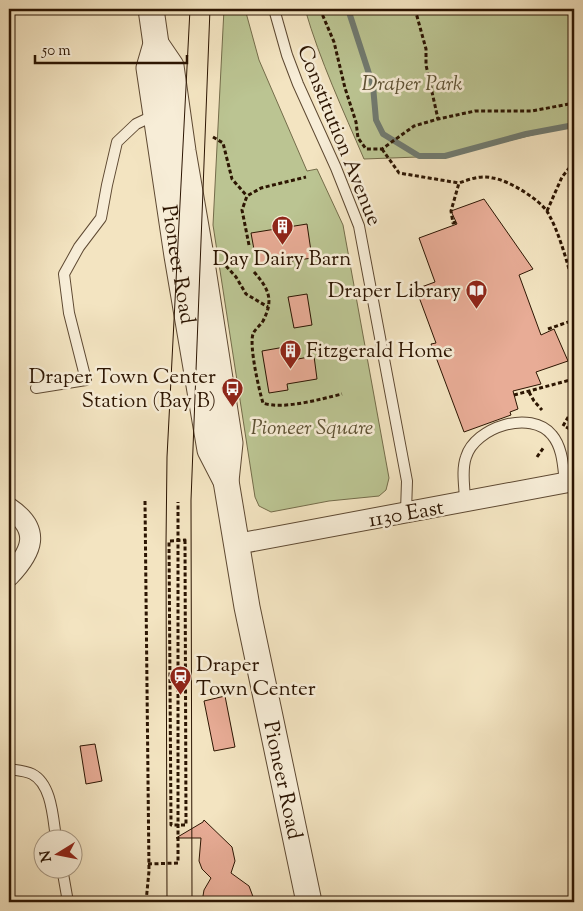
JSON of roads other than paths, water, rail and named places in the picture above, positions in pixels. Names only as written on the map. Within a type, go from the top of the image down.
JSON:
[{"type":"street","name":"Pioneer Road","points":[[151,9],[156,44],[149,68],[155,115],[210,450],[226,481]]},
{"type":"street","name":"Pioneer Road","points":[[156,44],[171,66],[230,443],[226,481],[247,607],[309,902]]},
{"type":"street","name":"1130 East","points":[[237,544],[570,482]]},
{"type":"street","points":[[9,508],[18,514],[27,527],[30,539],[27,554],[9,576]]},
{"type":"lane","name":"Constitution Avenue","points":[[274,9],[282,40],[296,76],[359,226],[407,481],[406,512]]},
{"type":"lane","points":[[36,388],[86,380],[69,313],[64,274],[79,247],[101,218],[117,142],[136,124],[155,115]]},
{"type":"lane","points":[[465,502],[464,464],[470,448],[489,433],[516,422],[537,424],[551,434],[559,447],[570,482]]},
{"type":"lane","points":[[9,769],[32,774],[40,780],[46,790],[50,803],[54,828]]},
{"type":"lane","points":[[64,878],[68,902]]},
{"type":"waterway","points":[[348,9],[373,86],[376,120],[383,134],[419,156],[445,156],[526,134],[574,125]]},
{"type":"tram line","points":[[167,902],[167,457],[190,9]]},
{"type":"tram line","points":[[192,902],[191,500],[210,9]]},
{"type":"place","name":"Day Dairy Barn","points":[[282,245]]},
{"type":"place","name":"Draper Library","points":[[477,309]]},
{"type":"place","name":"Fitzgerald Home","points":[[290,369]]},
{"type":"place","name":"Draper Town Center Station (Bay B)","points":[[232,407]]},
{"type":"place","name":"Draper Town Center","points":[[180,695]]},
{"type":"park label","name":"Draper Park","points":[[412,83]]},
{"type":"park label","name":"Pioneer Square","points":[[312,427]]}]
